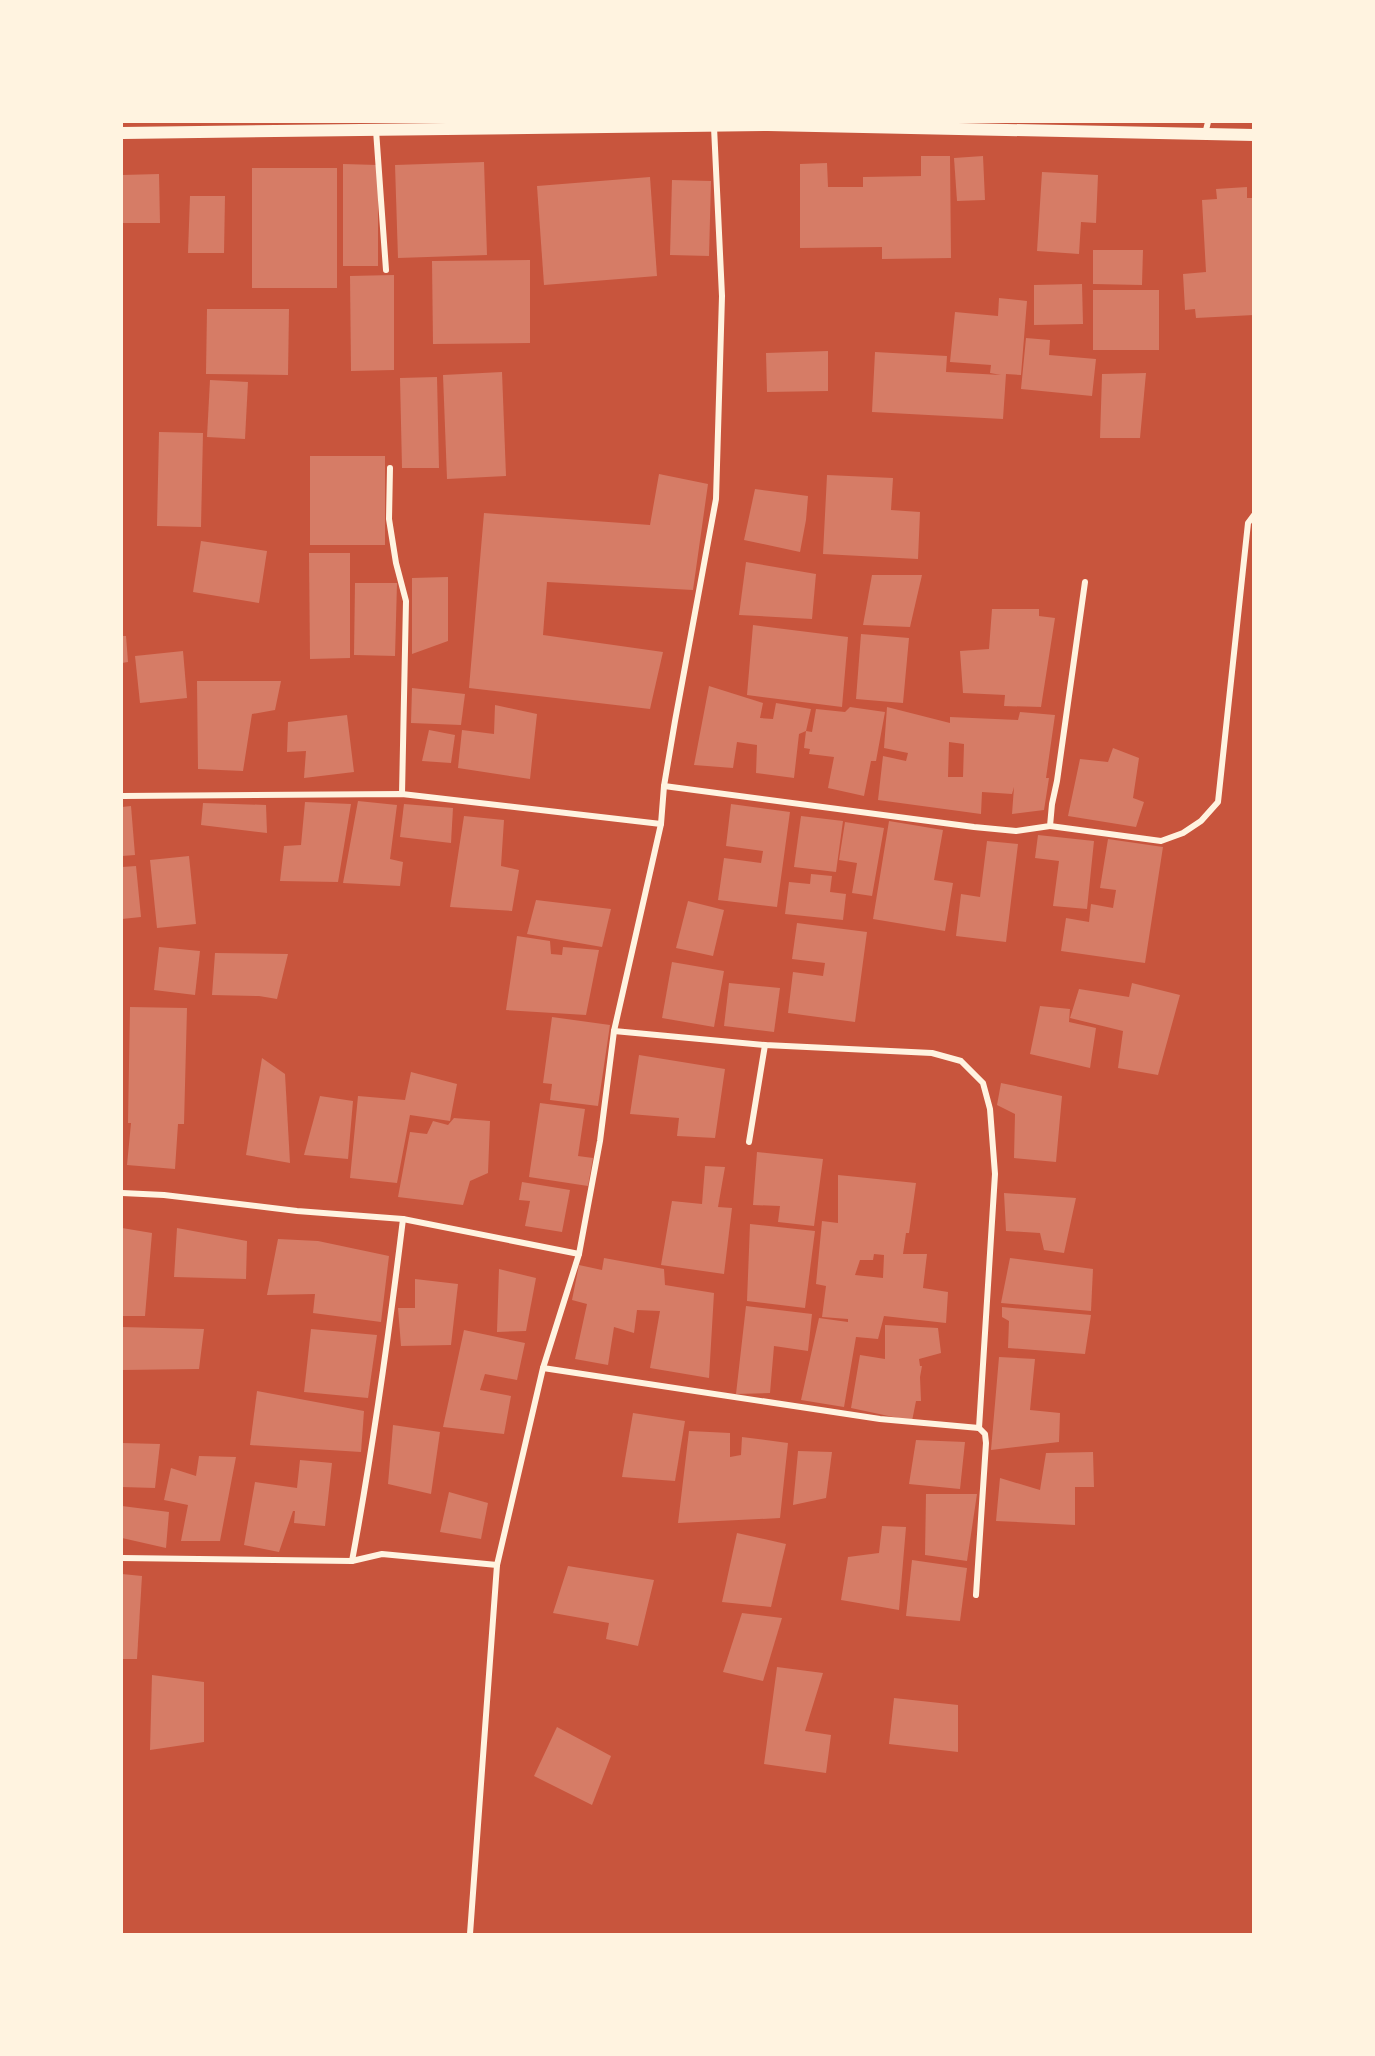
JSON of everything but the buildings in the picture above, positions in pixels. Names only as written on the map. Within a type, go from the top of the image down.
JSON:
[{"type":"main road","points":[[122,133],[714,127],[733,124],[1254,135]]},
{"type":"street","points":[[1205,134],[1208,122]]},
{"type":"street","points":[[470,1935],[497,1565],[543,1368],[579,1254],[600,1141],[614,1031],[661,824],[664,786],[716,499],[722,296],[714,127]]},
{"type":"street","points":[[376,130],[386,270]]},
{"type":"street","points":[[390,468],[389,519],[396,563],[406,601],[402,794]]},
{"type":"street","points":[[664,786],[1016,831],[1050,826],[1161,841],[1183,833],[1202,821],[1218,802],[1248,523],[1254,515]]},
{"type":"street","points":[[1050,826],[1085,582]]},
{"type":"street","points":[[122,796],[402,794],[661,824]]},
{"type":"street","points":[[614,1031],[765,1045],[932,1053],[961,1061],[983,1083],[990,1109],[995,1174],[979,1428]]},
{"type":"street","points":[[749,1142],[765,1045]]},
{"type":"street","points":[[122,1193],[164,1195],[297,1211],[403,1219],[579,1254]]},
{"type":"street","points":[[352,1561],[391,1317],[403,1219]]},
{"type":"street","points":[[543,1368],[880,1419],[979,1428],[985,1434],[986,1443],[976,1595]]},
{"type":"street","points":[[122,1558],[352,1561],[382,1554],[497,1565]]}]
